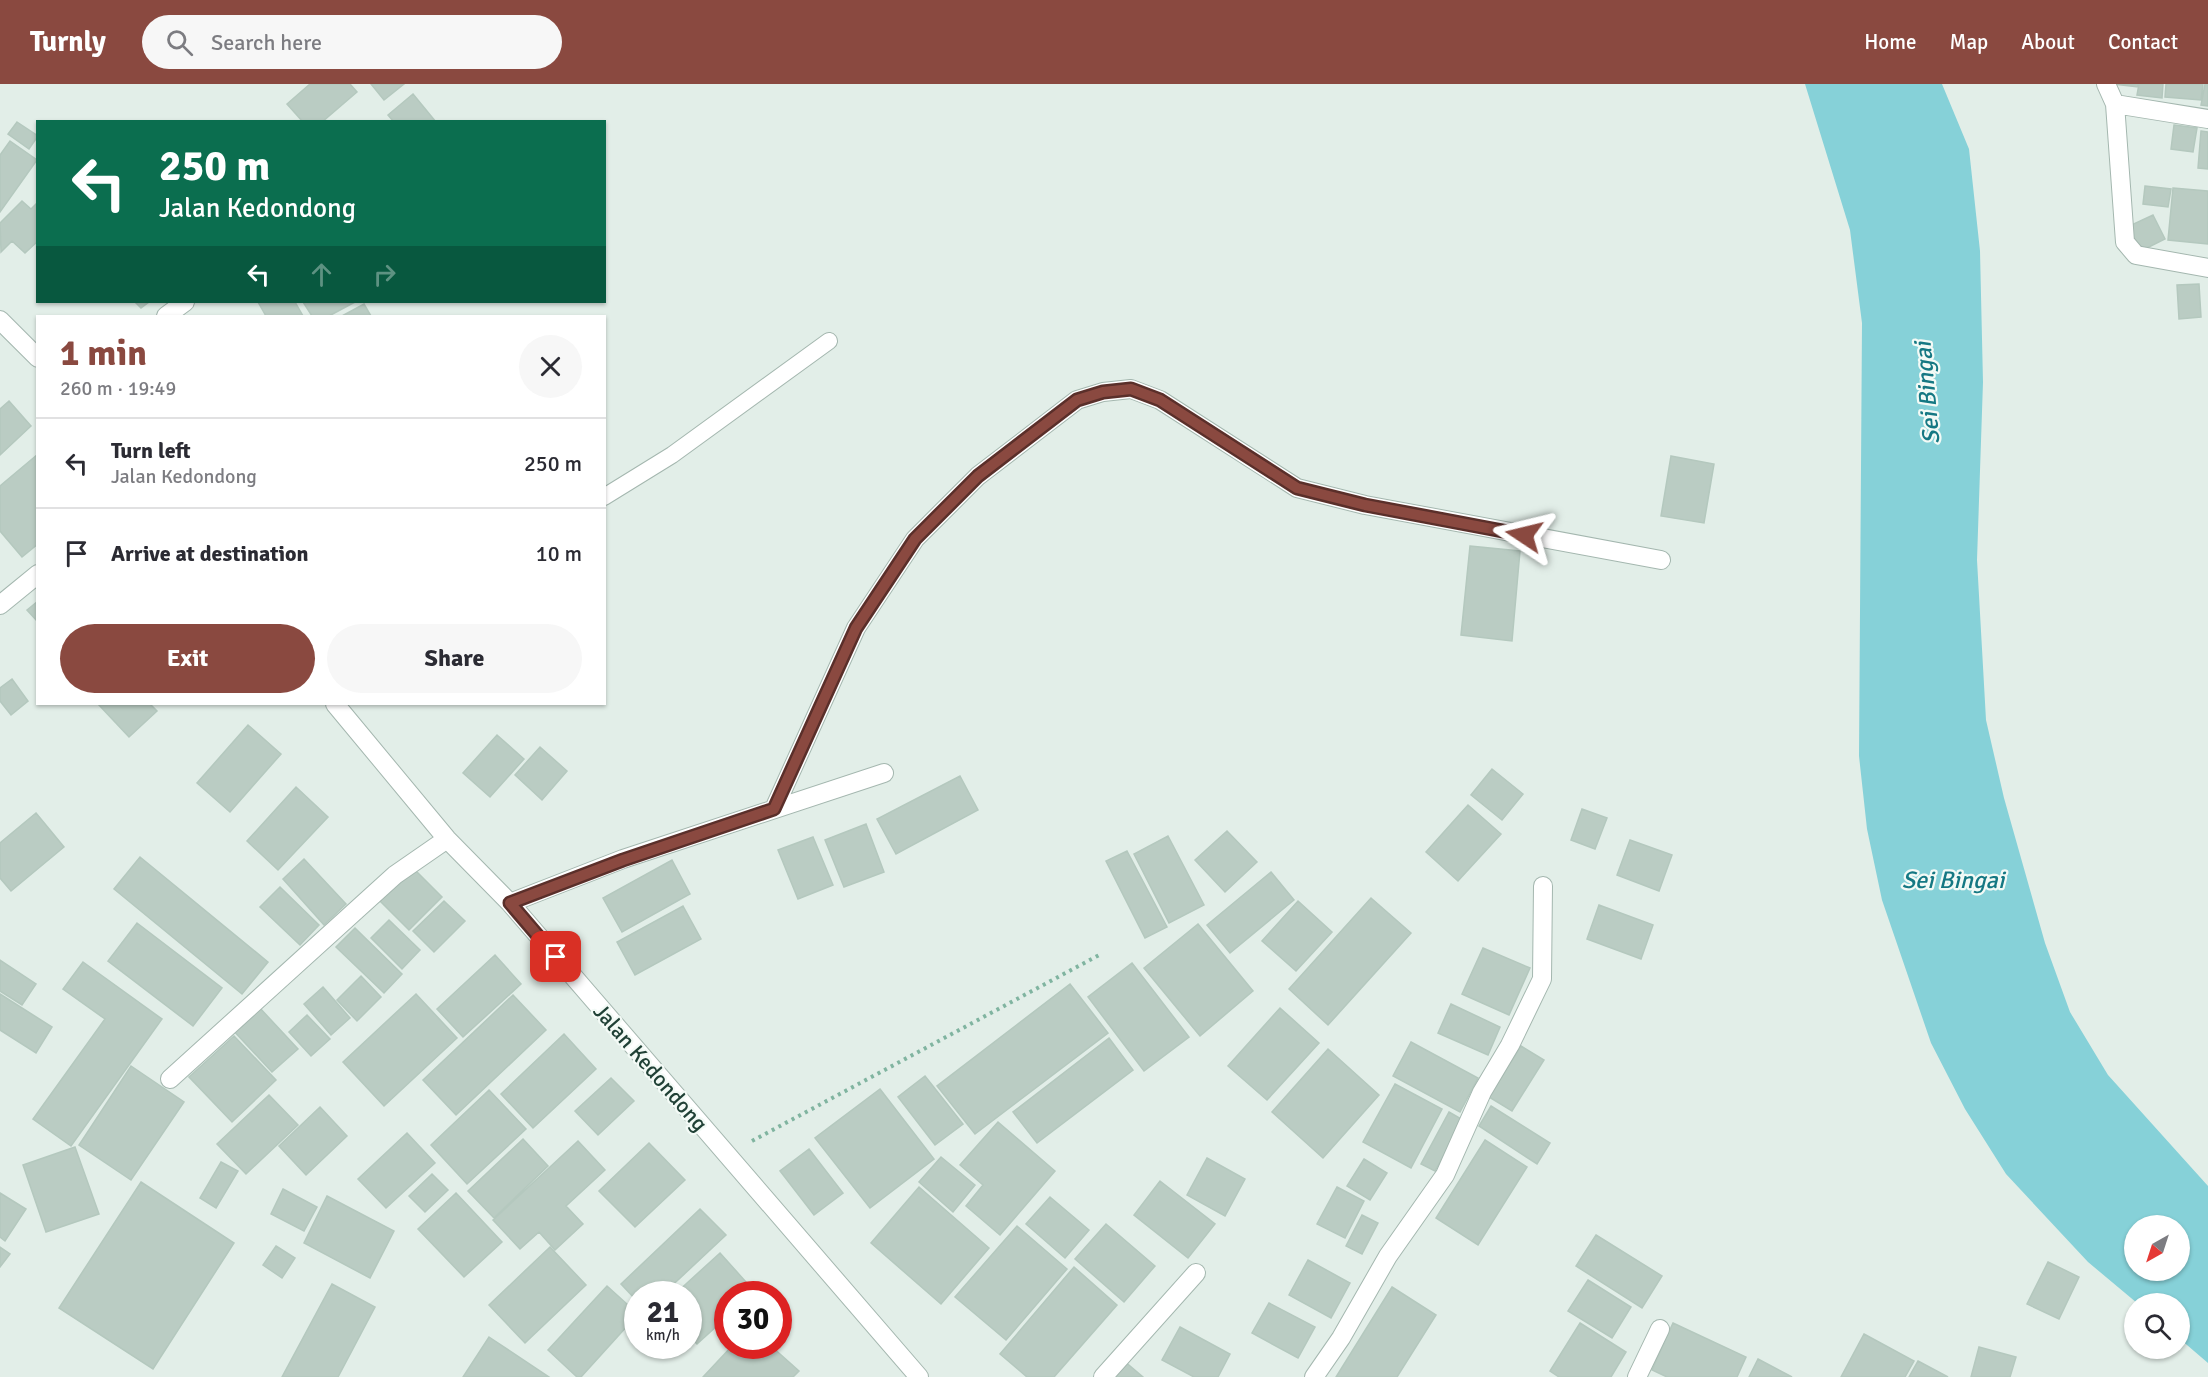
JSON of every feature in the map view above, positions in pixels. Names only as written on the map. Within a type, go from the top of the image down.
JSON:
[{"type":"street","points":[[2106,84],[2115,104],[2125,242],[2136,255],[2208,268]]},
{"type":"street","points":[[2115,104],[2208,119]]},
{"type":"street","points":[[167,315],[184,303]]},
{"type":"street","points":[[0,320],[36,356]]},
{"type":"street","points":[[774,809],[856,628],[915,539],[978,476],[1077,400],[1103,392],[1131,389],[1160,400],[1297,488],[1365,505],[1661,560]]},
{"type":"street","points":[[0,605],[36,576]]},
{"type":"street","name":"Jalan Kedondong","points":[[336,705],[447,838],[510,903],[919,1377]]},
{"type":"street","points":[[510,903],[623,860],[884,773]]},
{"type":"street","points":[[170,1079],[394,875],[447,838]]},
{"type":"street","points":[[1314,1377],[1341,1338],[1388,1256],[1445,1175],[1482,1092],[1510,1045],[1542,979],[1542,886]]},
{"type":"street","points":[[1103,1377],[1196,1273]]},
{"type":"street","points":[[1636,1377],[1660,1329]]},
{"type":"lane","points":[[606,496],[672,455],[829,341]]},
{"type":"path","points":[[727,1155],[1101,954]]},
{"type":"water","name":"Sei Bingai","points":[[1805,84],[1942,84],[1969,149],[1980,251],[1983,382],[1977,560],[1986,720],[2004,798],[2045,943],[2070,1012],[2108,1075],[2208,1186],[2208,1363],[2190,1348],[2190,1293],[2125,1293],[2088,1262],[2006,1174],[1965,1109],[1931,1043],[1882,900],[1867,829],[1859,756],[1862,323],[1850,230]]},
{"type":"building","points":[[310,84],[350,84],[357,92],[324,120],[301,120],[287,104]]},
{"type":"building","points":[[371,84],[404,84],[384,100]]},
{"type":"building","points":[[2113,84],[2138,84],[2138,87]]},
{"type":"building","points":[[2139,84],[2163,84],[2162,98],[2137,95]]},
{"type":"building","points":[[2166,84],[2203,84],[2201,100],[2165,97]]},
{"type":"building","points":[[2205,84],[2208,84],[2208,106],[2201,105]]},
{"type":"building","points":[[413,94],[434,120],[392,120],[388,115]]},
{"type":"building","points":[[17,122],[36,135],[36,139],[29,149],[8,134]]},
{"type":"building","points":[[2174,125],[2197,128],[2193,152],[2171,149]]},
{"type":"building","points":[[2201,131],[2208,132],[2208,169],[2198,168]]},
{"type":"building","points":[[10,141],[36,161],[0,212],[0,155]]},
{"type":"building","points":[[2145,186],[2171,189],[2168,207],[2143,204]]},
{"type":"building","points":[[2173,188],[2208,191],[2208,244],[2168,240]]},
{"type":"building","points":[[22,201],[31,209],[36,204],[36,243],[25,253],[12,241],[1,252],[0,223]]},
{"type":"building","points":[[2153,215],[2165,239],[2139,252],[2127,227]]},
{"type":"building","points":[[2199,284],[2201,317],[2179,319],[2177,285]]},
{"type":"building","points":[[136,303],[148,303],[141,308]]},
{"type":"building","points":[[259,303],[296,303],[302,315],[265,315]]},
{"type":"building","points":[[304,303],[353,303],[331,315],[311,315]]},
{"type":"building","points":[[364,304],[370,315],[344,315]]},
{"type":"building","points":[[9,401],[31,426],[0,455],[0,409]]},
{"type":"building","points":[[36,456],[36,546],[22,557],[0,531],[0,486]]},
{"type":"building","points":[[1671,456],[1714,464],[1704,523],[1661,516]]},
{"type":"building","points":[[1470,546],[1520,551],[1512,641],[1461,635]]},
{"type":"building","points":[[36,603],[36,620],[27,610]]},
{"type":"building","points":[[12,679],[28,701],[11,715],[0,701],[0,688]]},
{"type":"building","points":[[99,705],[151,705],[157,711],[129,737]]},
{"type":"building","points":[[248,725],[281,754],[230,812],[197,783]]},
{"type":"building","points":[[497,735],[524,759],[490,797],[463,773]]},
{"type":"building","points":[[540,747],[567,771],[542,800],[515,775]]},
{"type":"building","points":[[1492,769],[1523,794],[1502,820],[1471,795]]},
{"type":"building","points":[[960,776],[978,810],[896,854],[877,819]]},
{"type":"building","points":[[296,787],[328,817],[278,870],[247,841]]},
{"type":"building","points":[[1468,805],[1501,834],[1458,881],[1426,852]]},
{"type":"building","points":[[1582,809],[1607,818],[1595,849],[1571,840]]},
{"type":"building","points":[[36,813],[64,847],[11,891],[0,878],[0,843]]},
{"type":"building","points":[[866,824],[884,872],[844,887],[825,840]]},
{"type":"building","points":[[1227,831],[1257,862],[1225,892],[1195,860]]},
{"type":"building","points":[[1168,836],[1204,905],[1169,923],[1134,854]]},
{"type":"building","points":[[813,837],[833,885],[798,899],[778,850]]},
{"type":"building","points":[[1630,840],[1672,855],[1659,891],[1617,875]]},
{"type":"building","points":[[1127,851],[1167,927],[1145,938],[1106,861]]},
{"type":"building","points":[[140,857],[268,962],[242,994],[114,889]]},
{"type":"building","points":[[304,859],[346,904],[324,925],[283,879]]},
{"type":"building","points":[[672,860],[690,894],[622,932],[603,898]]},
{"type":"building","points":[[413,868],[442,897],[409,930],[380,901]]},
{"type":"building","points":[[1271,872],[1294,900],[1230,953],[1207,925]]},
{"type":"building","points":[[280,887],[319,925],[300,945],[260,907]]},
{"type":"building","points":[[1371,898],[1411,933],[1328,1025],[1289,989]]},
{"type":"building","points":[[444,901],[465,921],[434,952],[413,931]]},
{"type":"building","points":[[1298,901],[1332,932],[1296,971],[1262,941]]},
{"type":"building","points":[[1599,905],[1653,925],[1641,959],[1587,939]]},
{"type":"building","points":[[683,906],[701,939],[635,975],[617,942]]},
{"type":"building","points":[[389,920],[420,950],[402,969],[371,938]]},
{"type":"building","points":[[137,923],[222,988],[193,1026],[108,961]]},
{"type":"building","points":[[1198,924],[1253,991],[1200,1036],[1144,968]]},
{"type":"building","points":[[355,928],[402,974],[384,993],[336,947]]},
{"type":"building","points":[[1483,948],[1530,968],[1509,1015],[1462,994]]},
{"type":"building","points":[[495,955],[521,984],[463,1037],[437,1009]]},
{"type":"building","points":[[0,960],[36,984],[22,1005],[0,991]]},
{"type":"building","points":[[83,962],[162,1019],[71,1146],[33,1119],[105,1019],[63,989]]},
{"type":"building","points":[[1132,963],[1189,1037],[1144,1071],[1088,997]]},
{"type":"building","points":[[361,976],[381,997],[357,1021],[337,1000]]},
{"type":"building","points":[[1070,984],[1108,1033],[975,1134],[937,1086]]},
{"type":"building","points":[[323,987],[350,1018],[331,1035],[304,1004]]},
{"type":"building","points":[[0,994],[52,1027],[36,1053],[0,1030]]},
{"type":"building","points":[[416,994],[457,1038],[384,1106],[343,1062]]},
{"type":"building","points":[[513,995],[546,1030],[456,1115],[423,1080]]},
{"type":"building","points":[[1451,1004],[1500,1027],[1488,1055],[1438,1033]]},
{"type":"building","points":[[258,1006],[298,1049],[272,1072],[232,1029]]},
{"type":"building","points":[[1280,1008],[1319,1043],[1267,1100],[1228,1066]]},
{"type":"building","points":[[307,1015],[330,1039],[311,1056],[289,1032]]},
{"type":"building","points":[[564,1034],[596,1069],[533,1128],[501,1094]]},
{"type":"building","points":[[234,1036],[276,1080],[232,1122],[189,1077]]},
{"type":"building","points":[[1109,1038],[1133,1070],[1037,1143],[1013,1112]]},
{"type":"building","points":[[1411,1042],[1478,1078],[1460,1112],[1393,1076]]},
{"type":"building","points":[[1521,1046],[1544,1060],[1512,1111],[1489,1097]]},
{"type":"building","points":[[1328,1049],[1379,1095],[1323,1158],[1272,1112]]},
{"type":"building","points":[[131,1066],[184,1102],[131,1180],[79,1145]]},
{"type":"building","points":[[925,1076],[963,1124],[935,1145],[898,1097]]},
{"type":"building","points":[[611,1078],[634,1101],[598,1135],[575,1111]]},
{"type":"building","points":[[1395,1084],[1442,1109],[1411,1168],[1363,1142]]},
{"type":"building","points":[[880,1089],[934,1159],[870,1208],[815,1138]]},
{"type":"building","points":[[489,1090],[526,1129],[467,1184],[431,1145]]},
{"type":"building","points":[[269,1095],[298,1125],[246,1174],[217,1144]]},
{"type":"building","points":[[1491,1106],[1550,1143],[1537,1164],[1479,1126]]},
{"type":"building","points":[[320,1107],[347,1136],[306,1175],[279,1146]]},
{"type":"building","points":[[1449,1112],[1463,1120],[1435,1171],[1421,1164]]},
{"type":"building","points":[[998,1122],[1055,1171],[1000,1235],[966,1206],[983,1185],[960,1165]]},
{"type":"building","points":[[407,1133],[435,1163],[386,1208],[358,1179]]},
{"type":"building","points":[[523,1139],[548,1166],[494,1218],[468,1191]]},
{"type":"building","points":[[1485,1140],[1527,1167],[1478,1245],[1436,1218]]},
{"type":"building","points":[[578,1141],[605,1170],[566,1206],[583,1224],[555,1250],[539,1232],[520,1249],[493,1220]]},
{"type":"building","points":[[649,1143],[685,1180],[635,1227],[599,1191]]},
{"type":"building","points":[[75,1147],[99,1214],[46,1232],[23,1165]]},
{"type":"building","points":[[809,1149],[843,1193],[814,1215],[780,1171]]},
{"type":"building","points":[[941,1157],[975,1185],[953,1212],[919,1182]]},
{"type":"building","points":[[1207,1158],[1245,1179],[1225,1216],[1187,1195]]},
{"type":"building","points":[[1364,1159],[1387,1173],[1370,1200],[1347,1186]]},
{"type":"building","points":[[221,1162],[238,1171],[216,1208],[200,1198]]},
{"type":"building","points":[[432,1174],[448,1190],[425,1212],[409,1196]]},
{"type":"building","points":[[1160,1181],[1215,1224],[1188,1258],[1134,1215]]},
{"type":"building","points":[[141,1182],[234,1243],[153,1369],[59,1308]]},
{"type":"building","points":[[919,1187],[989,1248],[941,1304],[871,1243]]},
{"type":"building","points":[[1337,1187],[1364,1201],[1345,1238],[1317,1224]]},
{"type":"building","points":[[283,1189],[317,1207],[304,1231],[271,1214]]},
{"type":"building","points":[[0,1193],[26,1209],[5,1241],[0,1237]]},
{"type":"building","points":[[456,1193],[502,1242],[464,1277],[418,1229]]},
{"type":"building","points":[[327,1196],[394,1231],[370,1278],[304,1243]]},
{"type":"building","points":[[1050,1197],[1089,1230],[1065,1258],[1026,1224]]},
{"type":"building","points":[[700,1209],[726,1235],[677,1281],[624,1281]]},
{"type":"building","points":[[1362,1215],[1378,1223],[1362,1254],[1346,1246]]},
{"type":"building","points":[[1106,1224],[1155,1266],[1124,1302],[1075,1259]]},
{"type":"building","points":[[1017,1226],[1067,1269],[1006,1340],[955,1297]]},
{"type":"building","points":[[1596,1235],[1662,1276],[1642,1308],[1576,1266]]},
{"type":"building","points":[[276,1246],[295,1258],[282,1278],[263,1265]]},
{"type":"building","points":[[0,1247],[10,1254],[0,1267]]},
{"type":"building","points":[[550,1247],[586,1285],[525,1343],[489,1305]]},
{"type":"building","points":[[720,1253],[745,1281],[714,1281],[714,1329],[702,1339],[702,1281],[689,1281]]},
{"type":"building","points":[[1308,1260],[1350,1283],[1331,1318],[1289,1295]]},
{"type":"building","points":[[2048,1262],[2079,1277],[2059,1319],[2027,1304]]},
{"type":"building","points":[[1074,1267],[1117,1305],[1054,1377],[1027,1377],[1000,1354]]},
{"type":"building","points":[[1588,1280],[1631,1307],[1612,1338],[1568,1311]]},
{"type":"building","points":[[332,1284],[375,1307],[338,1377],[282,1377]]},
{"type":"building","points":[[607,1286],[624,1301],[624,1329],[581,1377],[577,1377],[548,1350]]},
{"type":"building","points":[[1392,1287],[1436,1315],[1397,1377],[1336,1377]]},
{"type":"building","points":[[1269,1303],[1315,1327],[1298,1358],[1252,1333]]},
{"type":"building","points":[[1580,1323],[1626,1352],[1611,1377],[1559,1377],[1550,1371]]},
{"type":"building","points":[[1673,1323],[1746,1357],[1737,1377],[1667,1377],[1652,1370]]},
{"type":"building","points":[[1180,1327],[1230,1354],[1218,1377],[1194,1377],[1162,1360]]},
{"type":"building","points":[[1864,1334],[1914,1361],[1905,1377],[1841,1377]]},
{"type":"building","points":[[489,1337],[549,1377],[463,1377]]},
{"type":"building","points":[[1979,1347],[2016,1357],[2010,1377],[1971,1377]]},
{"type":"building","points":[[720,1359],[786,1359],[799,1371],[793,1377],[703,1377]]},
{"type":"building","points":[[1758,1359],[1792,1377],[1749,1377]]},
{"type":"building","points":[[1123,1360],[1143,1377],[1109,1377]]},
{"type":"building","points":[[1918,1361],[1948,1377],[1909,1377]]},
{"type":"route","points":[[556,957],[510,903],[623,860],[774,809],[856,628],[915,539],[978,476],[1077,400],[1103,392],[1131,389],[1160,400],[1297,488],[1365,505],[1524,535]]}]
